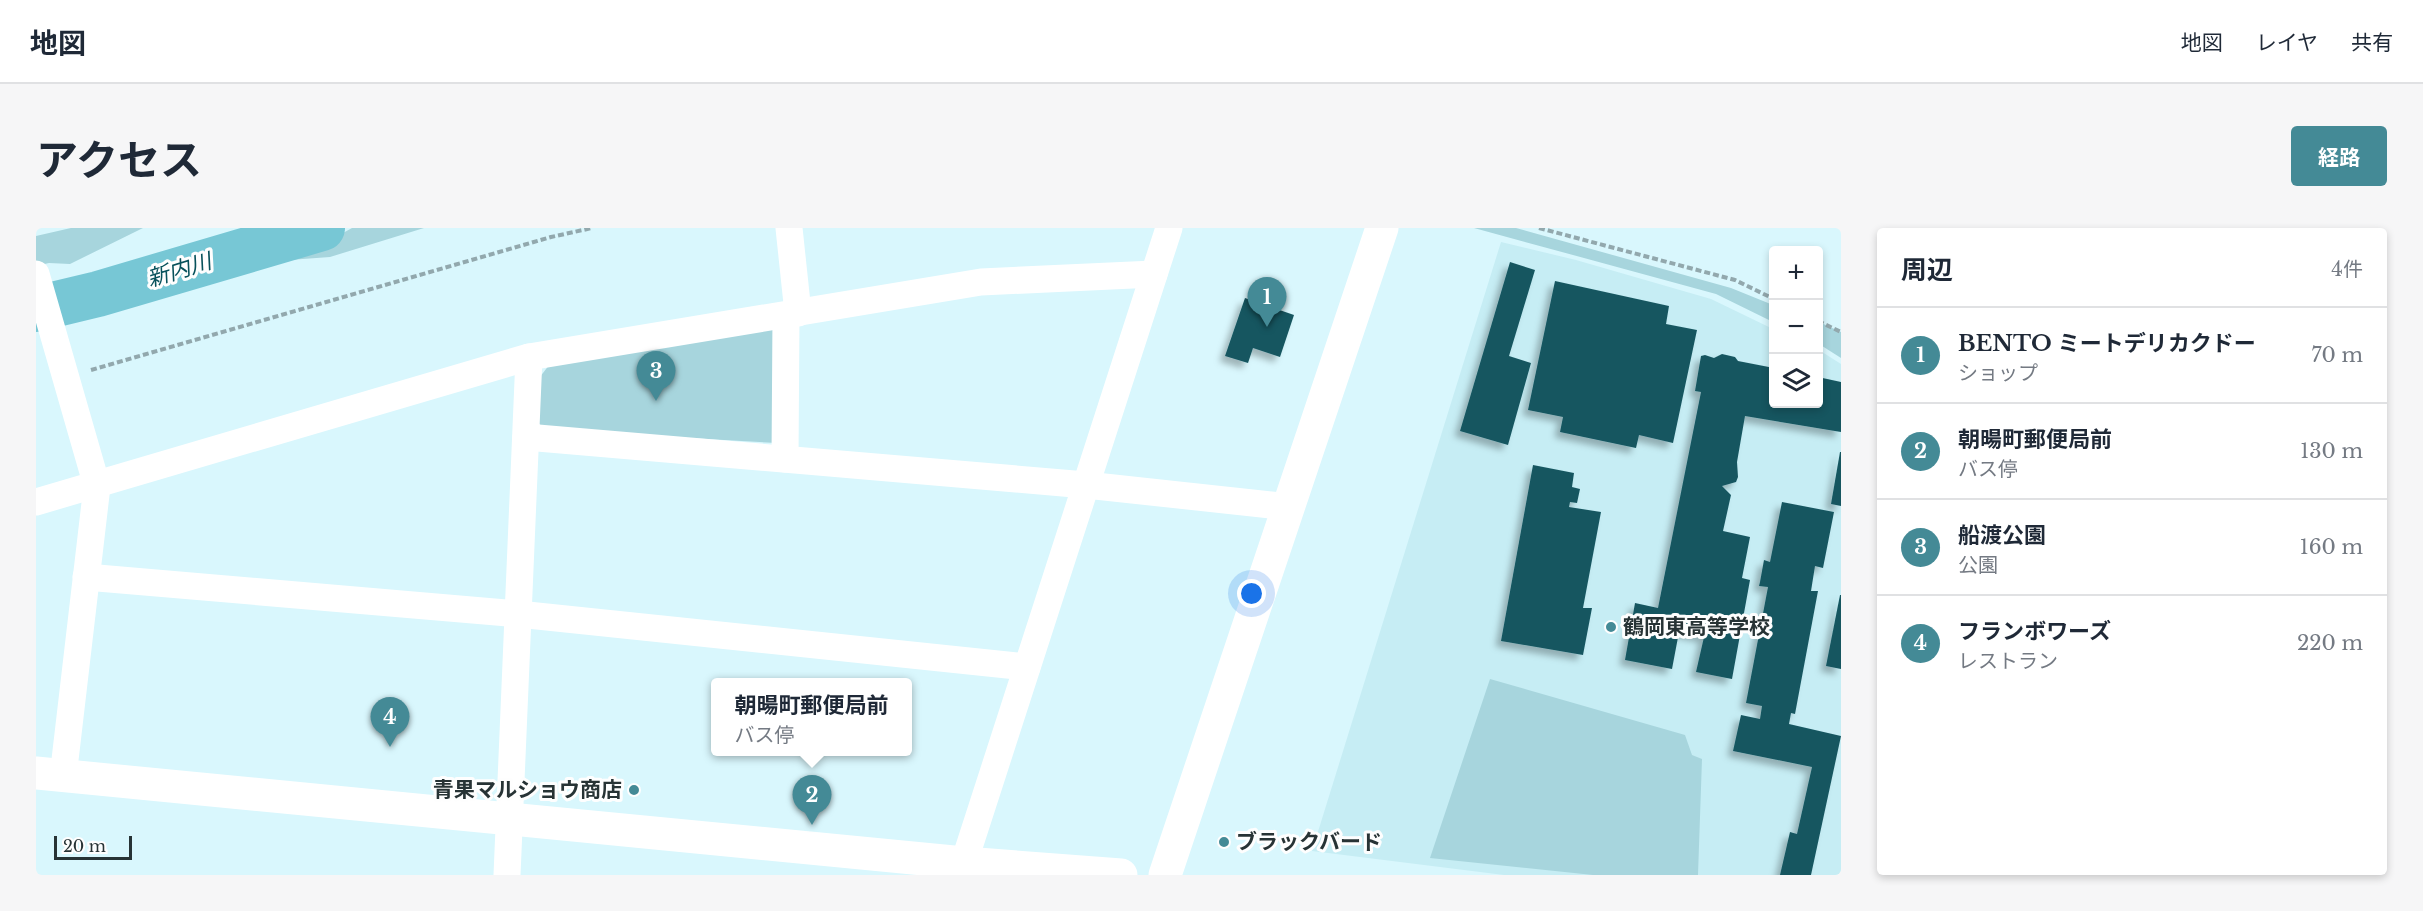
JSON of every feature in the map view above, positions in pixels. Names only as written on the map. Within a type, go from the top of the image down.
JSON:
[{"type":"street","points":[[785,459],[792,314],[789,228]]},
{"type":"street","points":[[962,869],[1169,228]]},
{"type":"street","points":[[1165,875],[1382,228]]},
{"type":"street","points":[[36,274],[97,486],[86,577],[50,775],[509,819],[962,869],[1121,875]]},
{"type":"street","points":[[36,502],[97,486],[529,357],[981,282],[1154,274]]},
{"type":"street","points":[[507,875],[529,357]]},
{"type":"street","points":[[526,437],[1086,485],[1289,507]]},
{"type":"street","points":[[86,577],[518,614],[1027,667]]},
{"type":"path","points":[[64,372],[540,240],[592,228]]},
{"type":"path","points":[[1539,228],[1735,280],[1769,297]]},
{"type":"path","points":[[1823,323],[1841,332]]},
{"type":"shaded area","points":[[71,228],[143,228],[70,264],[49,263],[36,266],[36,236]]},
{"type":"shaded area","points":[[352,228],[424,228],[330,257],[262,262],[323,244]]},
{"type":"shaded area","points":[[1474,228],[1516,228],[1731,288],[1769,303],[1769,320],[1716,294]]},
{"type":"shaded area","name":"鶴岡東高等学校","points":[[1501,242],[1576,260],[1711,299],[1769,327],[1769,408],[1823,408],[1823,353],[1841,364],[1841,875],[1504,875],[1312,851]]},
{"type":"shaded area","points":[[1823,324],[1841,332],[1841,358],[1823,347]]},
{"type":"shaded area","points":[[778,326],[777,443],[546,430],[535,420],[536,382],[553,360]]},
{"type":"shaded area","points":[[1490,679],[1685,735],[1692,755],[1702,759],[1698,875],[1593,875],[1430,858]]},
{"type":"building","points":[[1510,262],[1535,270],[1509,356],[1531,363],[1508,445],[1460,431]]},
{"type":"building","points":[[1555,281],[1669,306],[1666,324],[1697,330],[1673,443],[1639,435],[1636,448],[1560,432],[1563,417],[1528,410]]},
{"type":"building","points":[[1245,298],[1294,315],[1280,357],[1253,348],[1248,363],[1225,356]]},
{"type":"building","points":[[1722,354],[1735,357],[1738,361],[1769,367],[1769,408],[1823,408],[1823,378],[1841,382],[1841,432],[1745,416],[1737,462],[1738,477],[1736,482],[1722,486],[1731,495],[1723,531],[1750,537],[1742,578],[1750,580],[1732,679],[1696,672],[1704,637],[1679,632],[1672,669],[1625,660],[1635,603],[1658,608],[1701,392],[1695,391],[1701,356],[1714,358]]},
{"type":"building","points":[[1841,452],[1841,506],[1831,504]]},
{"type":"building","points":[[1533,465],[1574,473],[1572,487],[1580,489],[1577,503],[1570,502],[1569,507],[1601,512],[1583,608],[1592,608],[1583,655],[1501,641]]},
{"type":"building","points":[[1782,502],[1834,512],[1823,568],[1815,566],[1811,591],[1818,591],[1795,714],[1791,713],[1789,724],[1841,736],[1811,875],[1780,875],[1790,832],[1797,834],[1812,767],[1733,751],[1741,715],[1760,719],[1762,706],[1746,703],[1768,587],[1759,586],[1764,560],[1770,562]]},
{"type":"building","points":[[1841,595],[1841,669],[1826,666]]},
{"type":"waterway","name":"新内川","points":[[36,309],[98,294],[322,228]]},
{"type":"place","name":"BENTO ミートデリカクドー","points":[[1267,327]]},
{"type":"place","name":"船渡公園","points":[[656,401]]},
{"type":"place","name":"鶴岡東高等学校","points":[[1611,627]]},
{"type":"place","name":"フランボワーズ","points":[[390,747]]},
{"type":"place","name":"青果マルショウ商店","points":[[634,790]]},
{"type":"place","name":"朝暘町郵便局前","points":[[812,825]]},
{"type":"place","name":"ブラックバード","points":[[1224,842]]}]
